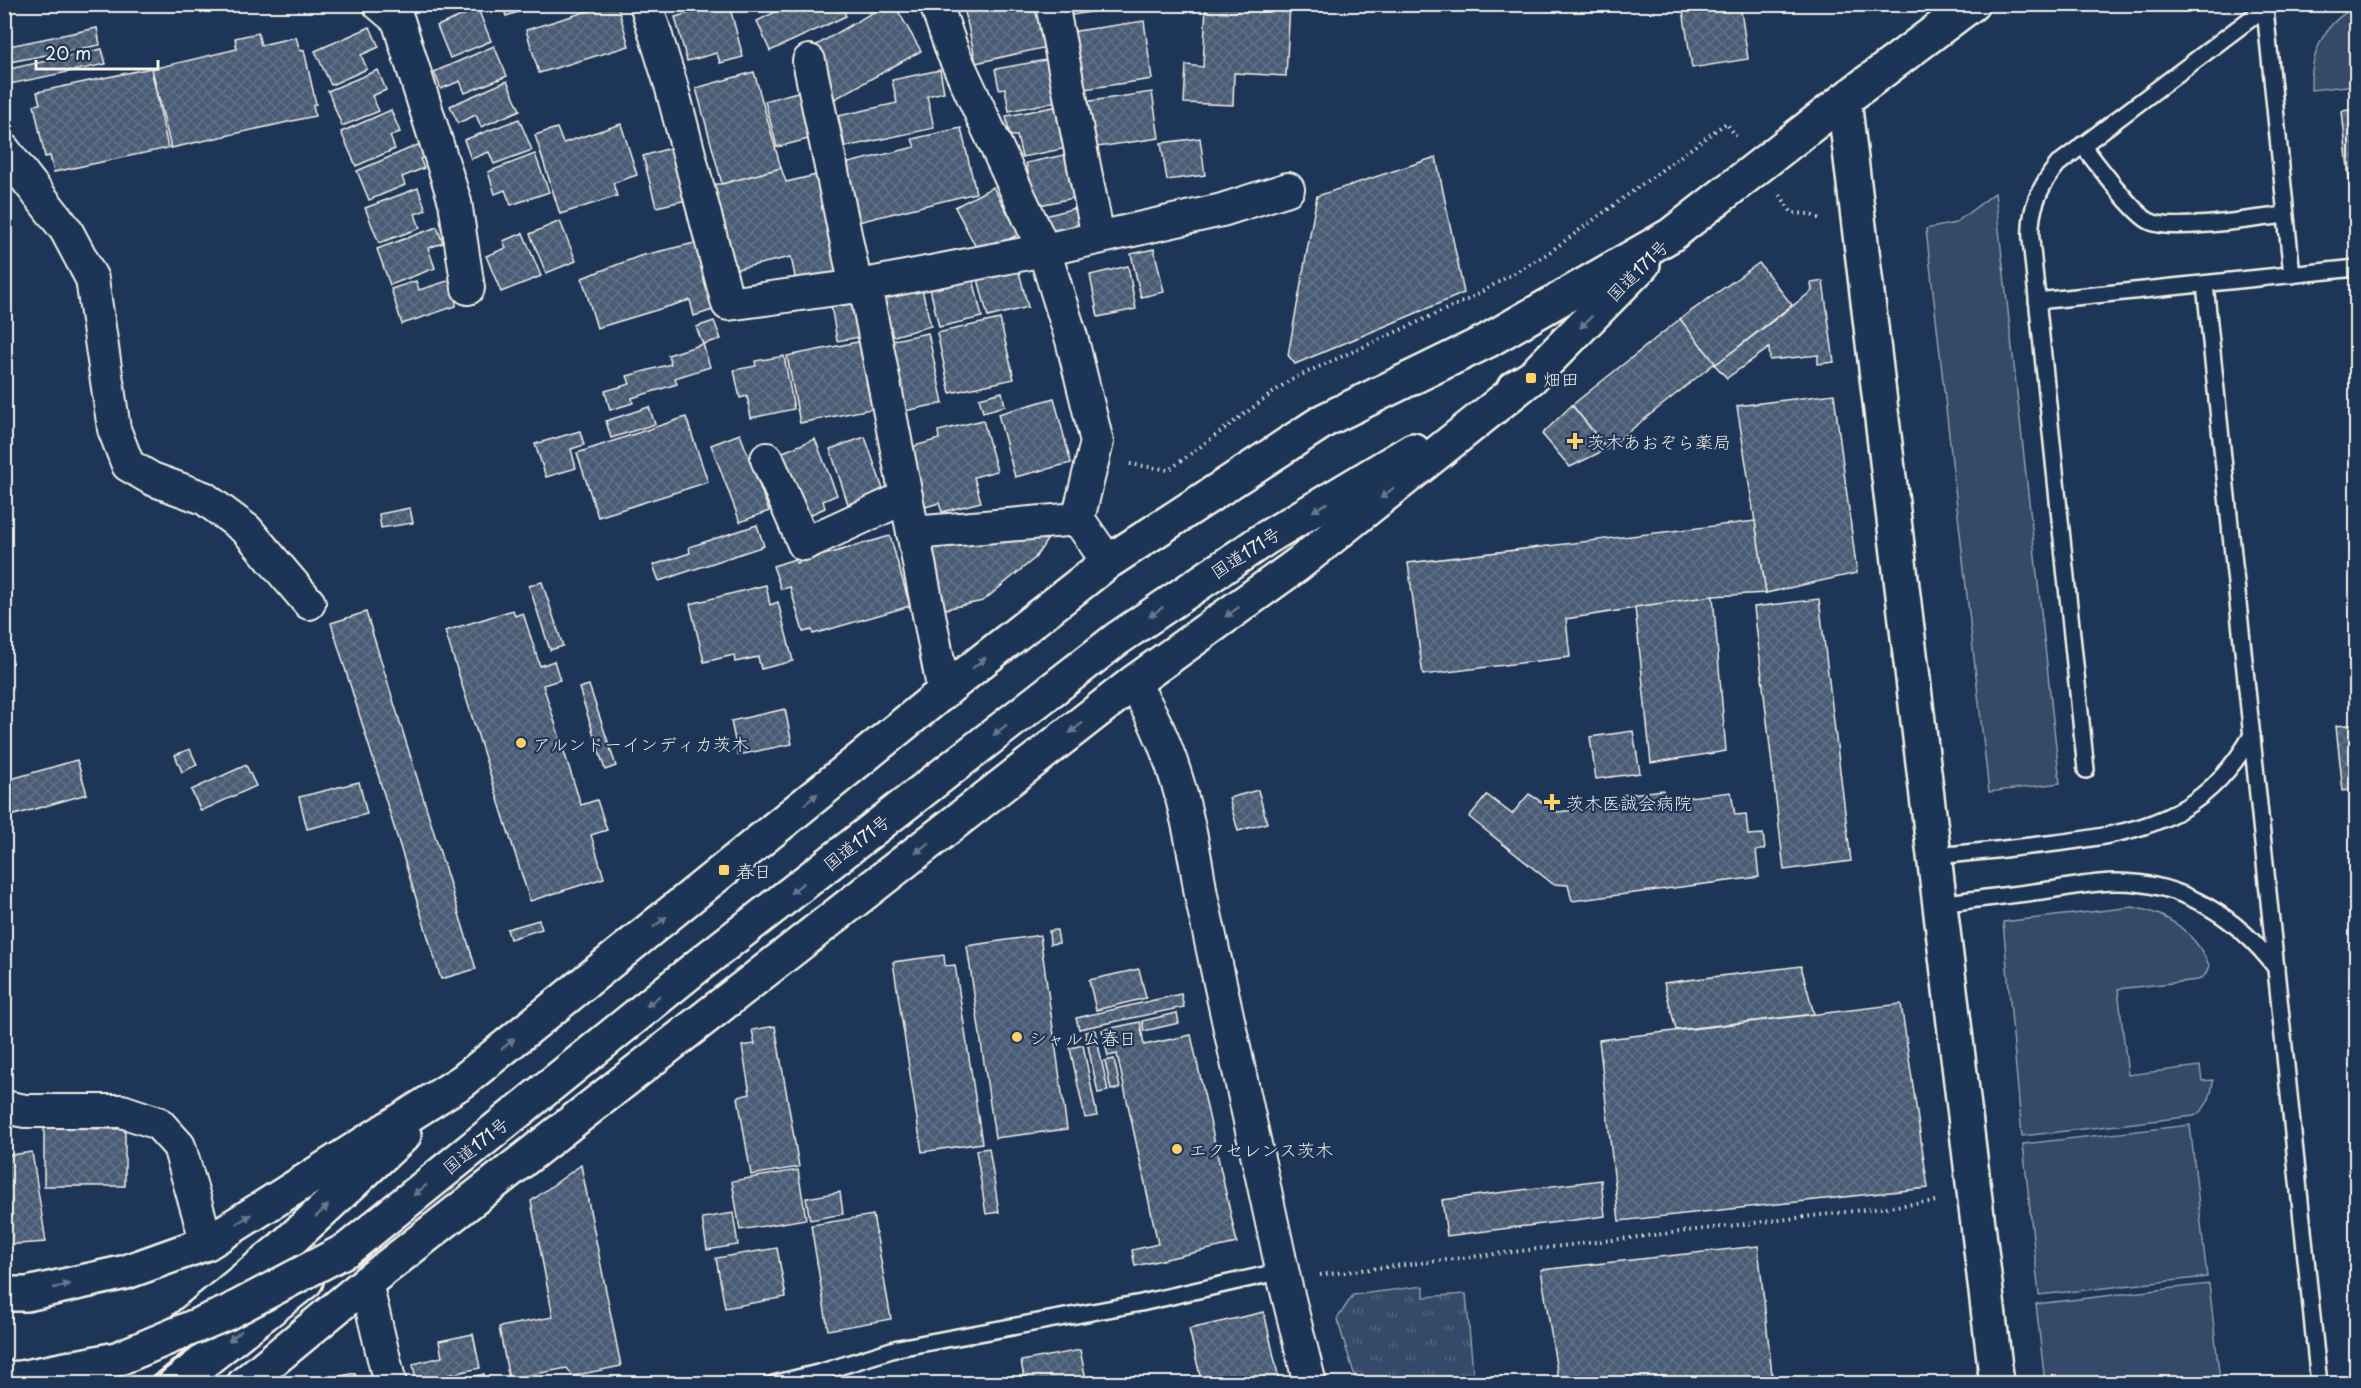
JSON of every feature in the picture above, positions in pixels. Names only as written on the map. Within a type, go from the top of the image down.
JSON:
[{"type":"main road","name":"国道171号","points":[[4,1379],[21,1378],[117,1359],[227,1313],[348,1249],[699,965],[1126,633],[1266,538],[1531,378],[1671,235],[1972,4]]},
{"type":"main road","points":[[1844,100],[1997,1383]]},
{"type":"main road","name":"国道171号","points":[[4,1294],[27,1294],[126,1272],[207,1242],[463,1081],[1108,562],[1325,420],[1487,341],[1671,235]]},
{"type":"main road","points":[[244,1383],[366,1283],[1133,683],[1298,565],[1531,378]]},
{"type":"main road","points":[[117,1383],[281,1250],[463,1081]]},
{"type":"main road","points":[[175,1383],[348,1249]]},
{"type":"street","points":[[379,4],[398,20],[455,202],[468,288]]},
{"type":"street","points":[[646,4],[671,85],[729,304],[860,286],[1044,250],[1222,210],[1288,189]]},
{"type":"street","points":[[936,4],[953,53],[1044,250],[1072,340],[1097,442],[1078,519],[1108,562]]},
{"type":"street","points":[[1052,4],[1098,237]]},
{"type":"street","points":[[809,61],[906,497],[944,692]]},
{"type":"street","points":[[4,150],[66,230],[92,279],[114,429],[128,465],[152,479],[204,498],[247,530],[309,603]]},
{"type":"street","points":[[766,459],[804,544],[906,497]]},
{"type":"street","points":[[913,533],[1078,519]]},
{"type":"street","points":[[1133,683],[1158,725],[1173,768],[1194,850],[1201,895],[1283,1277],[1310,1383]]},
{"type":"street","points":[[4,1107],[25,1111],[122,1111],[158,1123],[179,1146],[207,1242]]},
{"type":"street","points":[[366,1283],[390,1383]]},
{"type":"lane","points":[[2086,770],[2030,227],[2034,206],[2041,186],[2058,164],[2268,7]]},
{"type":"lane","points":[[2268,7],[2292,275]]},
{"type":"lane","points":[[2082,145],[2136,210],[2151,223],[2170,226],[2285,215]]},
{"type":"lane","points":[[2037,301],[2356,268]]},
{"type":"lane","points":[[2205,284],[2319,1383]]},
{"type":"lane","points":[[1934,856],[2109,837],[2144,828],[2177,812],[2207,791],[2232,765],[2252,735]]},
{"type":"lane","points":[[1940,904],[2116,882],[2158,886],[2197,901],[2233,923],[2249,936],[2276,969]]},
{"type":"lane","points":[[773,1383],[822,1372],[898,1348],[1283,1277]]},
{"type":"path","points":[[1132,465],[1169,470],[1290,380],[1469,299],[1547,254],[1726,123]]},
{"type":"path","points":[[1792,213],[1809,214],[1823,221],[1826,226]]},
{"type":"path","points":[[1283,1277],[1940,1201],[1975,1200]]},
{"type":"green space","points":[[2356,7],[2356,85],[2311,90],[2313,64],[2321,41],[2335,21]]},
{"type":"green space","points":[[1995,193],[2060,783],[1989,792],[1926,229],[1955,223]]},
{"type":"green space","points":[[2133,907],[2158,914],[2179,926],[2196,943],[2209,965],[2206,974],[2198,980],[2118,989],[2128,1075],[2200,1066],[2202,1081],[2213,1080],[2208,1101],[2194,1116],[2022,1136],[2003,922]]},
{"type":"green space","points":[[2190,1125],[2207,1277],[2039,1295],[2023,1144]]},
{"type":"green space","points":[[2209,1284],[2220,1381],[2199,1384],[2045,1383],[2036,1304]]},
{"type":"green space","points":[[1424,1286],[1424,1297],[1466,1294],[1474,1383],[1357,1383],[1337,1319],[1353,1295]]},
{"type":"building","points":[[124,4],[140,4],[141,9],[125,11]]},
{"type":"building","points":[[502,4],[543,4],[506,16]]},
{"type":"building","points":[[617,4],[629,46],[539,73],[526,30]]},
{"type":"building","points":[[720,4],[729,4],[743,57],[720,63],[717,53],[687,61],[675,17]]},
{"type":"building","points":[[791,4],[841,4],[846,16],[770,51],[757,21]]},
{"type":"building","points":[[887,4],[894,4],[921,51],[835,99],[818,70],[813,47]]},
{"type":"building","points":[[976,4],[1042,4],[1051,46],[976,63],[964,7]]},
{"type":"building","points":[[1058,4],[1141,4],[1060,17]]},
{"type":"building","points":[[1206,4],[1290,4],[1286,76],[1234,73],[1233,105],[1184,103],[1186,65],[1203,67]]},
{"type":"building","points":[[1682,4],[1740,4],[1748,59],[1692,68]]},
{"type":"building","points":[[478,9],[491,41],[450,58],[437,26]]},
{"type":"building","points":[[1144,21],[1152,79],[1078,90],[1070,32]]},
{"type":"building","points":[[370,27],[379,47],[361,55],[367,69],[331,85],[315,51]]},
{"type":"building","points":[[97,28],[100,45],[4,63],[4,47]]},
{"type":"building","points":[[258,33],[261,45],[296,37],[300,51],[304,50],[316,104],[313,105],[315,116],[171,148],[152,69],[237,49],[235,38]]},
{"type":"building","points":[[494,46],[507,76],[465,93],[460,81],[441,89],[434,72]]},
{"type":"building","points":[[102,49],[106,64],[5,85],[7,99],[4,100],[4,70]]},
{"type":"building","points":[[1051,59],[1059,101],[1009,111],[1005,88],[999,89],[995,69]]},
{"type":"building","points":[[151,68],[168,148],[54,172],[50,156],[45,157],[34,105],[40,104],[37,92]]},
{"type":"building","points":[[378,70],[386,90],[372,96],[379,111],[342,126],[328,91]]},
{"type":"building","points":[[940,70],[944,92],[927,96],[934,128],[845,147],[838,116],[897,103],[892,80]]},
{"type":"building","points":[[754,72],[781,168],[722,184],[696,88]]},
{"type":"building","points":[[507,81],[520,110],[481,127],[476,115],[458,123],[450,106]]},
{"type":"building","points":[[808,89],[820,136],[777,147],[765,101]]},
{"type":"building","points":[[1152,92],[1159,138],[1091,148],[1084,102]]},
{"type":"building","points":[[1059,106],[1067,148],[1022,157],[1017,136],[1010,136],[1006,116]]},
{"type":"building","points":[[2356,109],[2356,247],[2342,111]]},
{"type":"building","points":[[391,110],[400,132],[390,136],[395,149],[356,166],[341,132]]},
{"type":"building","points":[[519,119],[532,150],[494,164],[489,152],[471,159],[464,140]]},
{"type":"building","points":[[621,124],[637,175],[613,183],[617,196],[560,214],[535,135],[557,128],[563,143]]},
{"type":"building","points":[[961,128],[976,193],[854,223],[840,165],[915,147],[912,139]]},
{"type":"building","points":[[1200,138],[1205,175],[1167,180],[1161,143]]},
{"type":"building","points":[[420,144],[425,157],[420,159],[424,168],[402,177],[405,185],[369,200],[357,171]]},
{"type":"building","points":[[677,146],[691,199],[656,207],[643,156]]},
{"type":"building","points":[[535,154],[549,192],[511,205],[505,190],[495,194],[488,172]]},
{"type":"building","points":[[1069,154],[1078,197],[1035,206],[1026,163]]},
{"type":"building","points":[[1436,157],[1464,293],[1295,364],[1288,355],[1317,196]]},
{"type":"building","points":[[781,168],[786,182],[825,173],[848,280],[798,291],[791,257],[732,270],[714,184],[722,184]]},
{"type":"building","points":[[993,187],[1019,234],[980,255],[955,207]]},
{"type":"building","points":[[418,188],[426,210],[415,214],[420,228],[379,243],[365,208]]},
{"type":"building","points":[[1079,207],[1084,225],[1050,234],[1045,216]]},
{"type":"building","points":[[560,221],[576,261],[546,273],[530,234]]},
{"type":"building","points":[[437,227],[443,243],[428,248],[435,268],[390,285],[377,249]]},
{"type":"building","points":[[523,233],[541,276],[501,292],[486,256],[506,248],[503,241]]},
{"type":"building","points":[[699,242],[719,308],[694,316],[690,300],[597,328],[582,278],[640,256]]},
{"type":"building","points":[[1154,249],[1164,292],[1141,297],[1131,254]]},
{"type":"building","points":[[1759,263],[1792,305],[1715,365],[1680,319]]},
{"type":"building","points":[[1017,264],[1028,307],[988,317],[977,275]]},
{"type":"building","points":[[1128,266],[1136,309],[1098,317],[1090,275]]},
{"type":"building","points":[[971,270],[982,317],[939,327],[928,280]]},
{"type":"building","points":[[454,279],[456,306],[402,324],[391,289],[416,281],[419,290]]},
{"type":"building","points":[[1823,281],[1834,362],[1818,364],[1818,355],[1770,360],[1769,348],[1727,378],[1715,365],[1812,291],[1811,283]]},
{"type":"building","points":[[921,285],[931,326],[890,337],[879,296]]},
{"type":"building","points":[[859,300],[866,336],[837,341],[831,305]]},
{"type":"building","points":[[1000,319],[1014,379],[950,393],[937,333]]},
{"type":"building","points":[[1680,319],[1715,363],[1607,449],[1572,405]]},
{"type":"building","points":[[714,321],[721,339],[703,344],[696,327]]},
{"type":"building","points":[[928,333],[943,403],[900,412],[885,342]]},
{"type":"building","points":[[868,340],[881,407],[800,423],[787,356]]},
{"type":"building","points":[[703,344],[710,367],[675,378],[677,384],[632,398],[633,403],[610,410],[605,391],[630,384],[627,376],[671,364],[668,355]]},
{"type":"building","points":[[784,356],[794,409],[751,418],[747,396],[740,398],[734,370],[756,366],[755,361]]},
{"type":"building","points":[[1002,392],[1005,406],[983,412],[979,398]]},
{"type":"building","points":[[1834,394],[1857,573],[1766,593],[1737,406]]},
{"type":"building","points":[[1054,398],[1071,463],[1015,477],[998,414]]},
{"type":"building","name":"茨木あおぞら薬局","points":[[1572,405],[1607,449],[1570,467],[1542,434]]},
{"type":"building","points":[[649,407],[655,424],[611,438],[606,421]]},
{"type":"building","points":[[686,417],[708,482],[598,517],[577,453]]},
{"type":"building","points":[[983,420],[997,471],[974,477],[981,502],[942,512],[939,503],[922,508],[911,447],[939,439],[938,431]]},
{"type":"building","points":[[580,431],[584,445],[571,449],[576,468],[546,477],[535,444]]},
{"type":"building","points":[[740,434],[769,511],[740,522],[711,445]]},
{"type":"building","points":[[865,437],[884,492],[848,504],[830,449]]},
{"type":"building","points":[[815,439],[837,495],[823,501],[825,508],[803,518],[778,454]]},
{"type":"building","points":[[410,508],[413,523],[381,528],[379,514]]},
{"type":"building","points":[[1755,521],[1766,593],[1713,596],[1566,619],[1570,657],[1423,675],[1408,563]]},
{"type":"building","points":[[757,525],[764,546],[659,581],[653,565],[690,553],[689,547]]},
{"type":"building","points":[[1053,531],[1035,558],[983,601],[935,611],[923,546]]},
{"type":"building","points":[[890,536],[910,606],[813,634],[812,630],[803,632],[790,587],[781,589],[773,566],[795,559],[796,563]]},
{"type":"building","points":[[542,582],[563,646],[550,650],[529,586]]},
{"type":"building","points":[[766,585],[770,605],[778,602],[793,661],[761,669],[758,657],[735,662],[734,655],[704,662],[690,604]]},
{"type":"building","points":[[1713,596],[1726,751],[1651,763],[1635,607]]},
{"type":"building","points":[[1819,599],[1851,861],[1784,870],[1754,607]]},
{"type":"building","name":"アルンドーインディカ茨木","points":[[513,610],[515,616],[523,613],[540,666],[554,661],[560,680],[543,685],[581,805],[597,800],[607,830],[591,835],[604,878],[530,901],[445,631]]},
{"type":"building","points":[[366,612],[476,969],[441,979],[331,623]]},
{"type":"building","points":[[589,685],[616,766],[605,770],[579,688]]},
{"type":"building","points":[[785,709],[792,744],[738,755],[731,721]]},
{"type":"building","points":[[2356,724],[2356,789],[2343,791],[2336,726]]},
{"type":"building","points":[[1633,731],[1640,773],[1596,779],[1590,737]]},
{"type":"building","points":[[190,749],[197,765],[182,772],[175,755]]},
{"type":"building","points":[[77,760],[87,794],[4,818],[4,781]]},
{"type":"building","points":[[246,765],[256,786],[201,811],[191,790]]},
{"type":"building","points":[[359,782],[367,814],[307,829],[299,797]]},
{"type":"building","points":[[1258,790],[1267,823],[1238,831],[1229,798]]},
{"type":"building","points":[[1663,790],[1664,800],[1731,792],[1735,815],[1746,814],[1748,835],[1763,834],[1765,849],[1756,851],[1759,877],[1572,901],[1568,885],[1553,884],[1469,817],[1487,795],[1512,814],[1529,794],[1558,812],[1625,803],[1623,795]]},
{"type":"building","points":[[539,920],[542,929],[510,939],[507,929]]},
{"type":"building","points":[[1057,930],[1059,943],[1050,944],[1049,931]]},
{"type":"building","name":"シャルム春日","points":[[1040,935],[1067,1129],[995,1138],[967,946]]},
{"type":"building","points":[[944,955],[945,966],[955,965],[982,1143],[922,1152],[893,962]]},
{"type":"building","points":[[1801,966],[1814,1014],[1676,1030],[1664,983]]},
{"type":"building","points":[[1139,969],[1146,998],[1096,1010],[1089,980]]},
{"type":"building","points":[[1181,994],[1184,1007],[1079,1029],[1076,1018]]},
{"type":"building","points":[[1901,1004],[1928,1188],[1619,1221],[1599,1040]]},
{"type":"building","points":[[1177,1013],[1179,1023],[1144,1031],[1142,1021]]},
{"type":"building","name":"エクセレンス茨木","points":[[1140,1022],[1144,1045],[1191,1035],[1237,1243],[1135,1266],[1132,1250],[1158,1244],[1117,1054],[1108,1056],[1102,1030]]},
{"type":"building","points":[[775,1026],[799,1167],[751,1175],[738,1097],[750,1094],[742,1046],[755,1044],[752,1030]]},
{"type":"building","points":[[1095,1030],[1108,1091],[1098,1093],[1085,1032]]},
{"type":"building","points":[[1083,1045],[1097,1116],[1085,1118],[1070,1048]]},
{"type":"building","points":[[1114,1059],[1120,1088],[1111,1090],[1105,1061]]},
{"type":"building","points":[[44,1128],[125,1129],[125,1186],[44,1186]]},
{"type":"building","points":[[989,1148],[999,1212],[986,1214],[976,1150]]},
{"type":"building","points":[[32,1152],[46,1242],[4,1245],[4,1156]]},
{"type":"building","points":[[581,1165],[621,1366],[573,1376],[567,1368],[509,1379],[499,1327],[553,1317],[531,1201]]},
{"type":"building","points":[[798,1170],[806,1219],[740,1230],[732,1181]]},
{"type":"building","points":[[1601,1180],[1605,1216],[1447,1236],[1442,1200]]},
{"type":"building","points":[[840,1192],[843,1214],[810,1220],[806,1198]]},
{"type":"building","points":[[733,1213],[738,1245],[707,1250],[702,1218]]},
{"type":"building","points":[[873,1215],[891,1319],[828,1330],[811,1225]]},
{"type":"building","points":[[1758,1246],[1773,1384],[1559,1384],[1541,1270]]},
{"type":"building","points":[[777,1248],[786,1297],[725,1308],[716,1258]]},
{"type":"building","points":[[1264,1312],[1280,1384],[1202,1384],[1189,1329]]},
{"type":"building","points":[[473,1334],[480,1368],[416,1382],[413,1364],[442,1357],[439,1341]]},
{"type":"building","points":[[1080,1350],[1087,1384],[1025,1384],[1021,1361]]},
{"type":"building","points":[[355,1373],[357,1384],[319,1384],[319,1381]]},
{"type":"building","points":[[484,1374],[486,1384],[443,1384]]},
{"type":"place","name":"畑田","points":[[1531,378]]},
{"type":"place","name":"茨木あおぞら薬局","points":[[1575,441]]},
{"type":"place","name":"アルンドーインディカ茨木","points":[[521,743]]},
{"type":"place","name":"茨木医誠会病院","points":[[1552,802]]},
{"type":"place","name":"春日","points":[[724,870]]},
{"type":"place","name":"シャルム春日","points":[[1017,1037]]},
{"type":"place","name":"エクセレンス茨木","points":[[1177,1149]]}]
